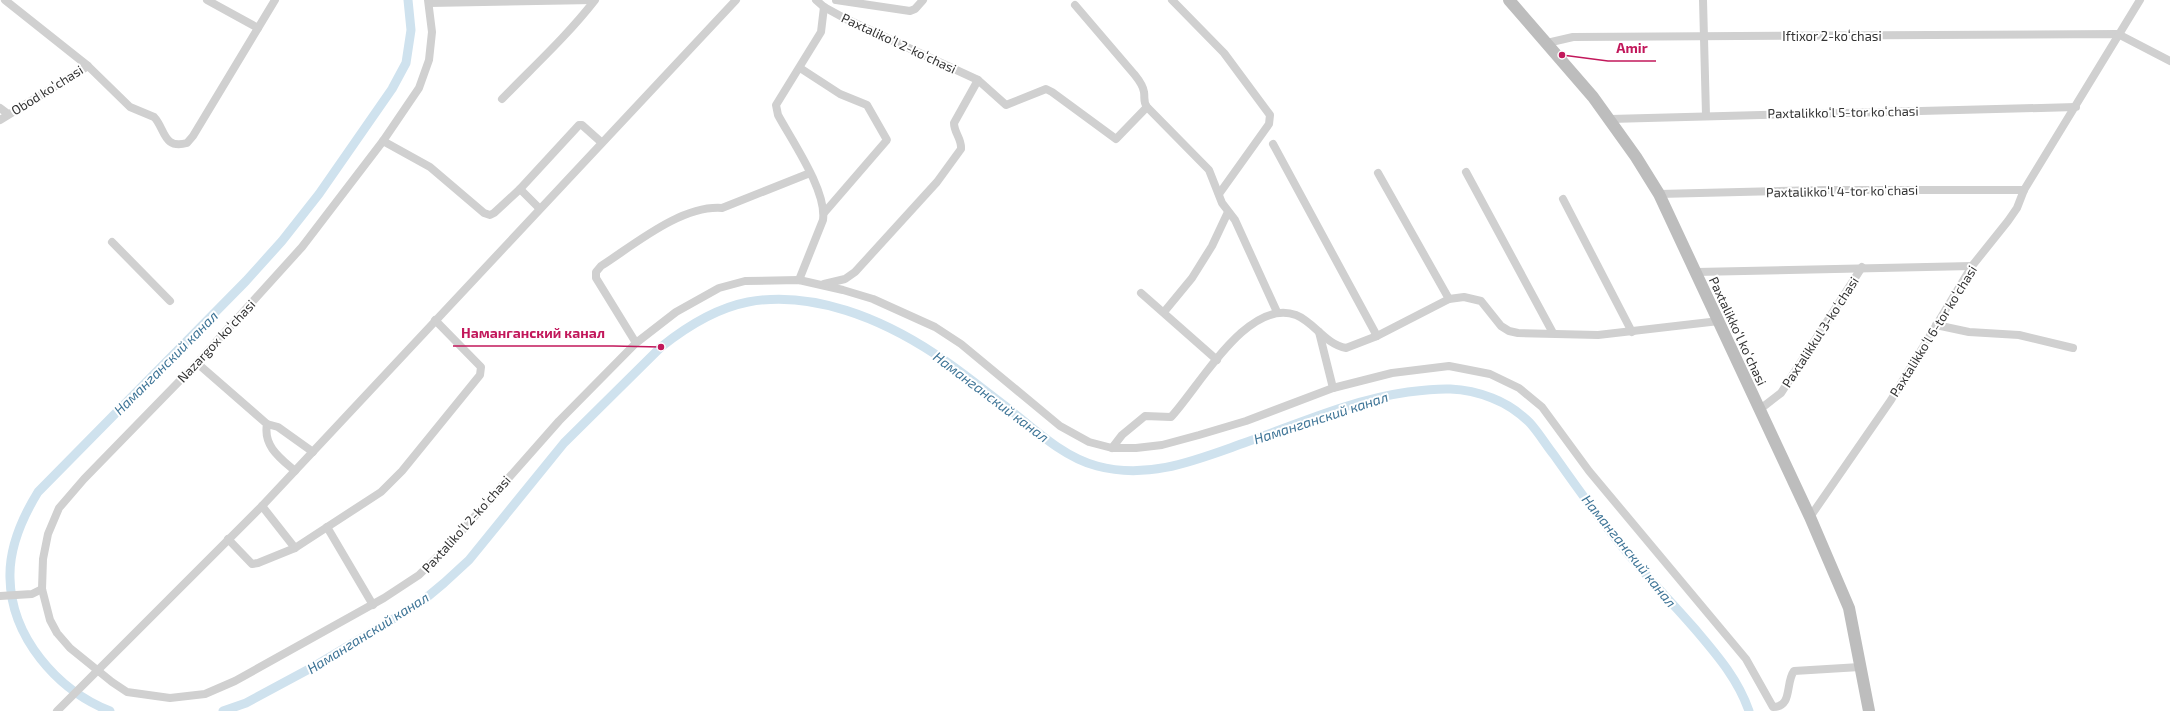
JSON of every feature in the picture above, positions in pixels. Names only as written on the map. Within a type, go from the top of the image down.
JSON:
[{"type":"street","name":"Obod koʻchasi","points":[[0,120],[88,66],[6,0]]},
{"type":"street","points":[[207,0],[258,28]]},
{"type":"street","points":[[88,66],[130,107],[154,117],[165,137],[175,144],[187,143],[193,136],[275,0]]},
{"type":"street","points":[[429,2],[594,0]]},
{"type":"street","points":[[502,99],[574,26],[594,0]]},
{"type":"street","points":[[57,711],[314,452],[539,208],[736,0]]},
{"type":"street","points":[[816,0],[824,7]]},
{"type":"street","points":[[836,0],[910,10],[916,9],[923,0]]},
{"type":"street","points":[[1172,0],[1224,53],[1270,115],[1269,124],[1218,194]]},
{"type":"street","name":"Paxtalikkoʻl koʻchasi","points":[[1509,0],[1610,119],[1659,194],[1810,517],[1849,608],[1869,711]]},
{"type":"street","points":[[1703,0],[1706,115]]},
{"type":"street","name":"Paxtalikkoʻl 6-tor koʻchasi","points":[[1810,517],[1891,400],[1972,266],[2017,208],[2024,190],[2140,0]]},
{"type":"street","name":"Nazargox koʻchasi","points":[[98,671],[70,648],[57,633],[50,620],[42,589],[43,559],[48,534],[59,508],[84,479],[197,363],[302,247],[383,141],[419,88],[429,60],[432,32],[429,2]]},
{"type":"street","points":[[1075,5],[1134,74],[1141,84],[1144,93],[1144,103],[1147,107],[1209,170],[1218,194],[1228,212],[1235,220],[1277,312]]},
{"type":"street","name":"Paxtalikoʻl 2-koʻchasi","points":[[98,671],[127,692],[170,698],[205,694],[235,681],[373,604],[419,575],[452,542],[559,421],[636,342],[676,312],[719,288],[746,281],[799,280],[821,285],[846,279],[855,272],[937,182],[961,149],[962,142],[954,123],[978,80],[824,7],[821,32],[800,68],[780,97],[776,106],[778,114],[810,173],[824,213]]},
{"type":"street","points":[[2118,34],[2170,61]]},
{"type":"street","name":"Iftixor 2-koʻchasi","points":[[1547,43],[1573,37],[2118,34]]},
{"type":"street","points":[[799,280],[823,220],[824,213],[887,140],[867,104],[840,94],[800,68]]},
{"type":"street","points":[[978,80],[1006,105],[1018,102],[1046,89],[1115,139],[1118,138],[1147,107]]},
{"type":"street","name":"Paxtalikkoʻl 5-tor koʻchasi","points":[[1610,119],[1706,115],[2076,107]]},
{"type":"street","points":[[0,108],[8,114]]},
{"type":"street","points":[[383,141],[430,167],[484,214],[490,215],[520,189],[578,125],[582,125],[601,142]]},
{"type":"street","points":[[1273,144],[1376,336]]},
{"type":"street","points":[[1466,172],[1553,333]]},
{"type":"street","points":[[636,342],[596,278],[596,272],[601,266],[676,218],[714,208],[722,208],[810,173]]},
{"type":"street","points":[[1378,173],[1449,299]]},
{"type":"street","points":[[520,189],[539,208]]},
{"type":"street","name":"Paxtalikkoʻl 4-tor koʻchasi","points":[[1659,194],[1823,190],[2024,190]]},
{"type":"street","points":[[1563,199],[1632,332]]},
{"type":"street","points":[[1166,314],[1192,278],[1212,246],[1228,212]]},
{"type":"street","points":[[112,242],[170,301]]},
{"type":"street","name":"Paxtalikkul 3-koʻchasi","points":[[1696,272],[1862,267],[1972,266]]},
{"type":"street","name":"Paxtalikkul 3-koʻchasi","points":[[1759,410],[1781,393],[1862,267]]},
{"type":"street","points":[[821,285],[873,299],[935,327],[961,344],[1060,426],[1089,442],[1112,448],[1123,449],[1162,445],[1246,421],[1334,388],[1392,373],[1449,366],[1490,374],[1519,388],[1542,407],[1599,483],[1743,655],[1755,673],[1770,705],[1779,707],[1784,702],[1794,671],[1860,667]]},
{"type":"street","points":[[1141,293],[1217,360]]},
{"type":"street","points":[[1112,448],[1122,435],[1145,416],[1171,417],[1240,332],[1264,316],[1277,312],[1294,315],[1307,321],[1334,344],[1346,348],[1376,336],[1449,299],[1464,297],[1481,301],[1501,326],[1518,334],[1553,333],[1598,335],[1719,321]]},
{"type":"street","points":[[228,539],[252,564],[295,548],[381,492],[402,470],[480,375],[481,367],[435,320]]},
{"type":"street","points":[[1936,325],[1969,332],[1993,332],[2019,336],[2073,348]]},
{"type":"street","points":[[1319,331],[1334,388]]},
{"type":"street","points":[[197,363],[268,424],[275,425],[314,452]]},
{"type":"street","points":[[268,424],[268,444],[271,449],[294,471]]},
{"type":"street","points":[[262,506],[295,548]]},
{"type":"street","points":[[327,527],[373,604]]},
{"type":"street","points":[[0,596],[32,594],[42,589]]},
{"type":"waterway","name":"Наманганский канал","points":[[110,711],[91,702],[72,690],[55,675],[40,659],[28,640],[19,621],[12,600],[10,566],[14,544],[22,522],[38,492],[246,281],[282,241],[319,194],[392,89],[406,63],[411,30],[408,0]]},
{"type":"waterway","name":"Наманганский канал","points":[[223,711],[246,703],[311,668],[420,603],[469,560],[564,443],[661,347],[681,332],[713,314],[736,305],[773,299],[797,300],[822,304],[846,310],[893,329],[953,366],[1060,449],[1084,462],[1116,470],[1135,471],[1172,466],[1226,449],[1325,413],[1387,396],[1408,392],[1450,389],[1471,391],[1492,398],[1517,412],[1533,427],[1623,547],[1719,658],[1739,688],[1749,711]]},
{"type":"place","name":"Amir","points":[[1562,55]]},
{"type":"place","name":"Наманганский канал","points":[[661,347]]}]
